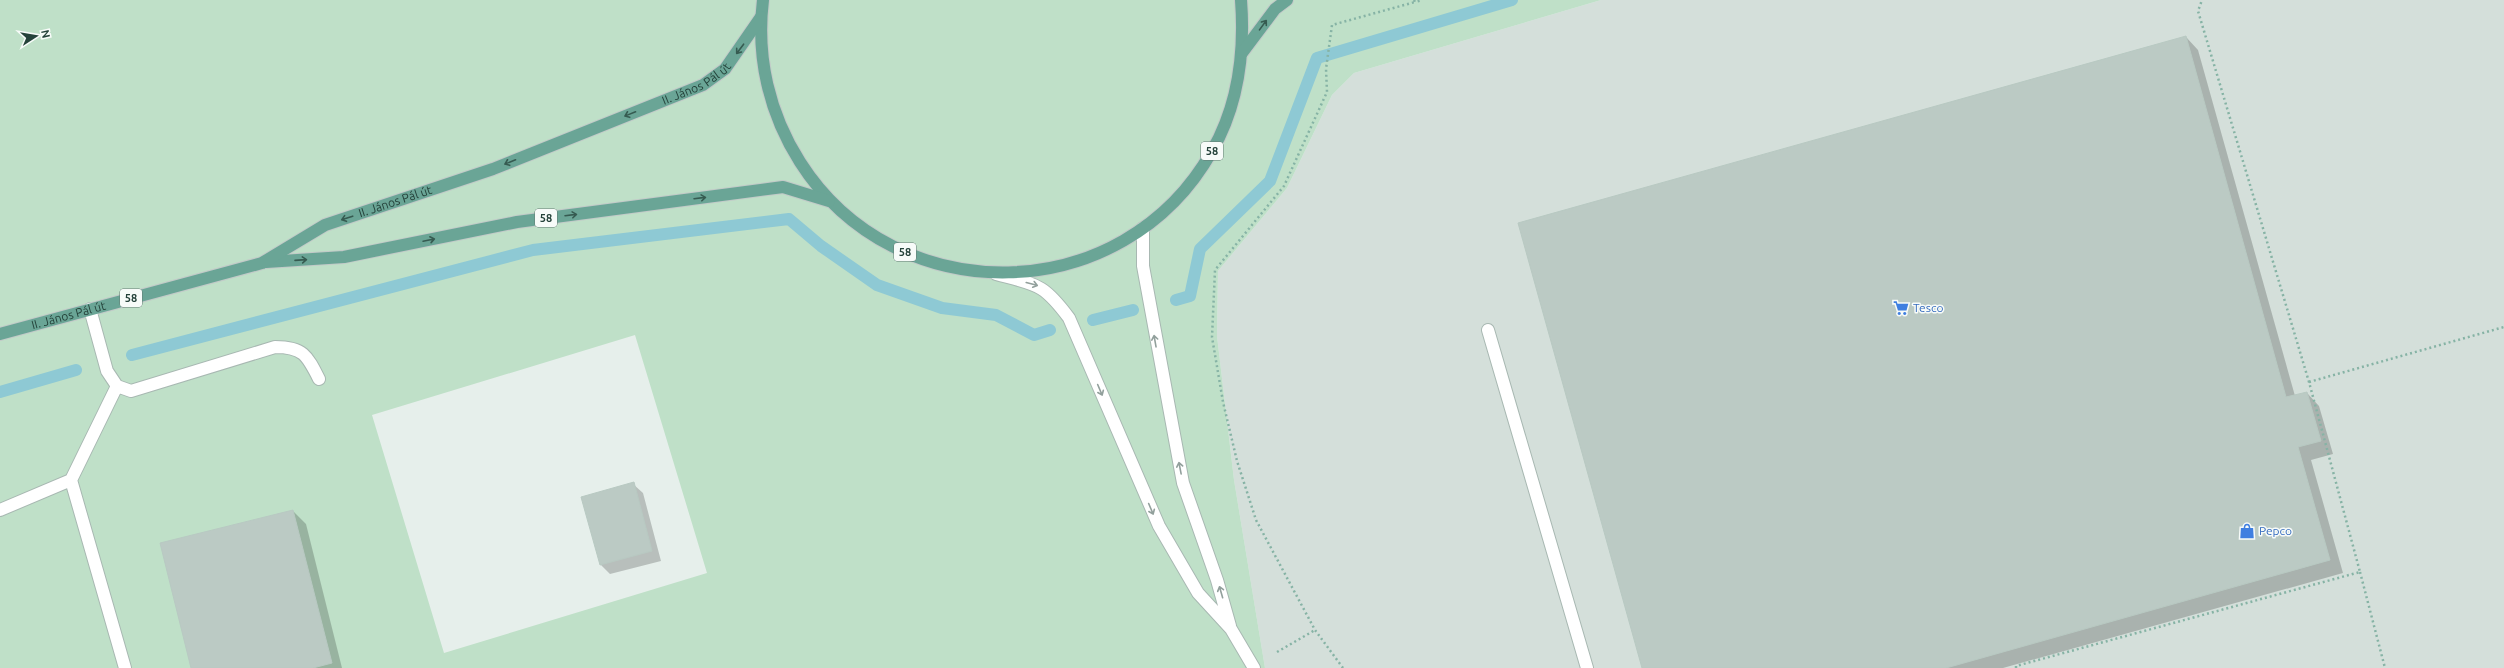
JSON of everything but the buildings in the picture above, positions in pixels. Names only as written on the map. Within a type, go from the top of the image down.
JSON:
[{"type":"main road","name":"58","points":[[763,0],[761,17],[762,50],[766,84],[776,116],[797,158],[830,201],[857,225],[888,245],[922,260],[958,269],[994,273],[1020,273],[1072,263],[1121,242],[1143,228],[1182,193],[1212,152],[1232,104],[1242,54],[1242,0]]},
{"type":"main road","name":"58","points":[[1242,54],[1274,9],[1287,0]]},
{"type":"main road","name":"II. János Pál út","points":[[0,334],[262,263],[325,225],[493,169],[703,86],[725,69],[761,17]]},
{"type":"main road","name":"58","points":[[262,263],[344,257],[517,222],[783,187],[830,201]]},
{"type":"street","points":[[1143,228],[1142,266],[1183,483],[1217,580],[1231,629]]},
{"type":"street","points":[[994,273],[1040,286],[1053,297],[1069,318],[1159,526],[1198,592],[1231,629],[1254,667]]},
{"type":"street","points":[[90,309],[107,371],[117,386],[130,391],[275,347],[293,347],[308,357],[319,379]]},
{"type":"street","points":[[1488,330],[1587,668]]},
{"type":"street","points":[[0,510],[71,480],[117,386]]},
{"type":"street","points":[[71,480],[125,668]]},
{"type":"path","points":[[1343,668],[1315,630],[1256,520],[1237,461],[1223,402],[1212,337],[1212,303],[1215,270],[1284,186],[1327,92],[1326,69],[1332,25],[1422,0]]},
{"type":"path","points":[[2202,0],[2198,11],[2309,382],[2385,668]]},
{"type":"path","points":[[2309,382],[2504,327]]},
{"type":"path","points":[[2016,668],[2016,666],[2360,572]]},
{"type":"path","points":[[1254,667],[1315,630]]},
{"type":"shaded area","points":[[1601,0],[2504,0],[2504,668],[1265,668],[1234,480],[1217,336],[1218,271],[1287,188],[1332,95],[1354,73]]},
{"type":"green space","points":[[0,0],[1601,0],[1354,73],[1332,95],[1287,188],[1218,271],[1217,336],[1234,480],[1265,668],[0,668]],"holes":[[[635,335],[707,573],[444,653],[372,415]]]},
{"type":"waterway","points":[[1176,300],[1190,296],[1200,249],[1270,181],[1317,58],[1512,0]]},
{"type":"waterway","points":[[132,355],[533,250],[789,219],[821,246],[877,285],[942,308],[996,315],[1034,335],[1050,330]]},
{"type":"waterway","points":[[1093,320],[1133,310]]},
{"type":"waterway","points":[[0,392],[76,370]]},
{"type":"place","name":"Tesco","points":[[1901,308]]},
{"type":"place","name":"Pepco","points":[[2247,531]]}]
